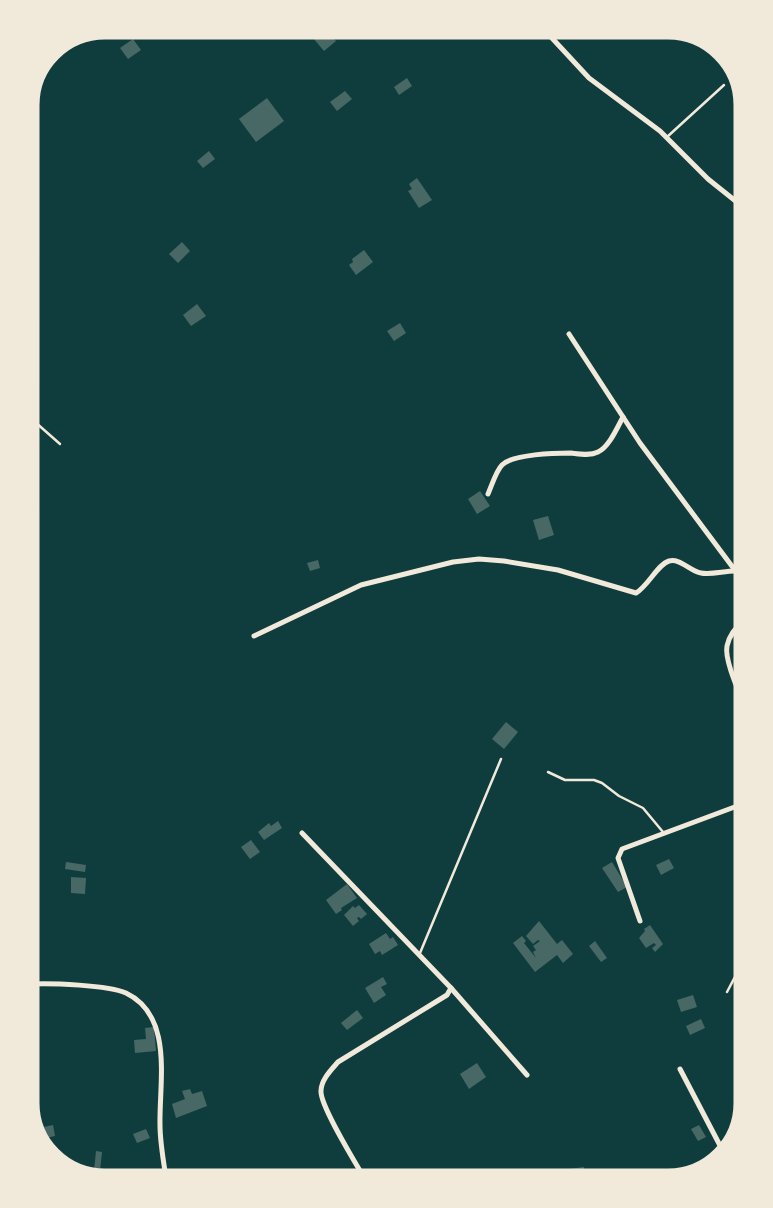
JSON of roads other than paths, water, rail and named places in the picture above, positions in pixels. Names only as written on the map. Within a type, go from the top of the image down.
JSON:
[{"type":"street","points":[[549,35],[589,78],[667,137],[708,180],[738,203]]},
{"type":"street","points":[[569,334],[675,492],[738,575]]},
{"type":"street","points":[[488,494],[501,466],[506,462],[514,458],[550,454],[599,452],[623,417]]},
{"type":"street","points":[[254,636],[361,585],[453,562],[479,559],[558,570],[636,593],[670,561],[701,573],[735,571]]},
{"type":"street","points":[[738,626],[726,647],[738,687]]},
{"type":"street","points":[[640,921],[618,853],[622,849],[738,806]]},
{"type":"street","points":[[302,833],[451,988],[527,1075]]},
{"type":"street","points":[[35,984],[65,984],[123,992],[148,1011],[157,1029],[160,1053],[160,1127],[166,1173]]},
{"type":"street","points":[[362,1173],[322,1101],[322,1085],[338,1062],[428,1008],[447,995],[451,988]]},
{"type":"street","points":[[680,1069],[721,1148]]},
{"type":"lane","points":[[667,137],[724,85]]},
{"type":"lane","points":[[35,422],[60,444]]},
{"type":"lane","points":[[419,954],[501,759]]},
{"type":"lane","points":[[548,772],[565,780],[594,780],[602,783],[619,796],[643,808],[664,833]]},
{"type":"lane","points":[[727,992],[738,972]]}]
